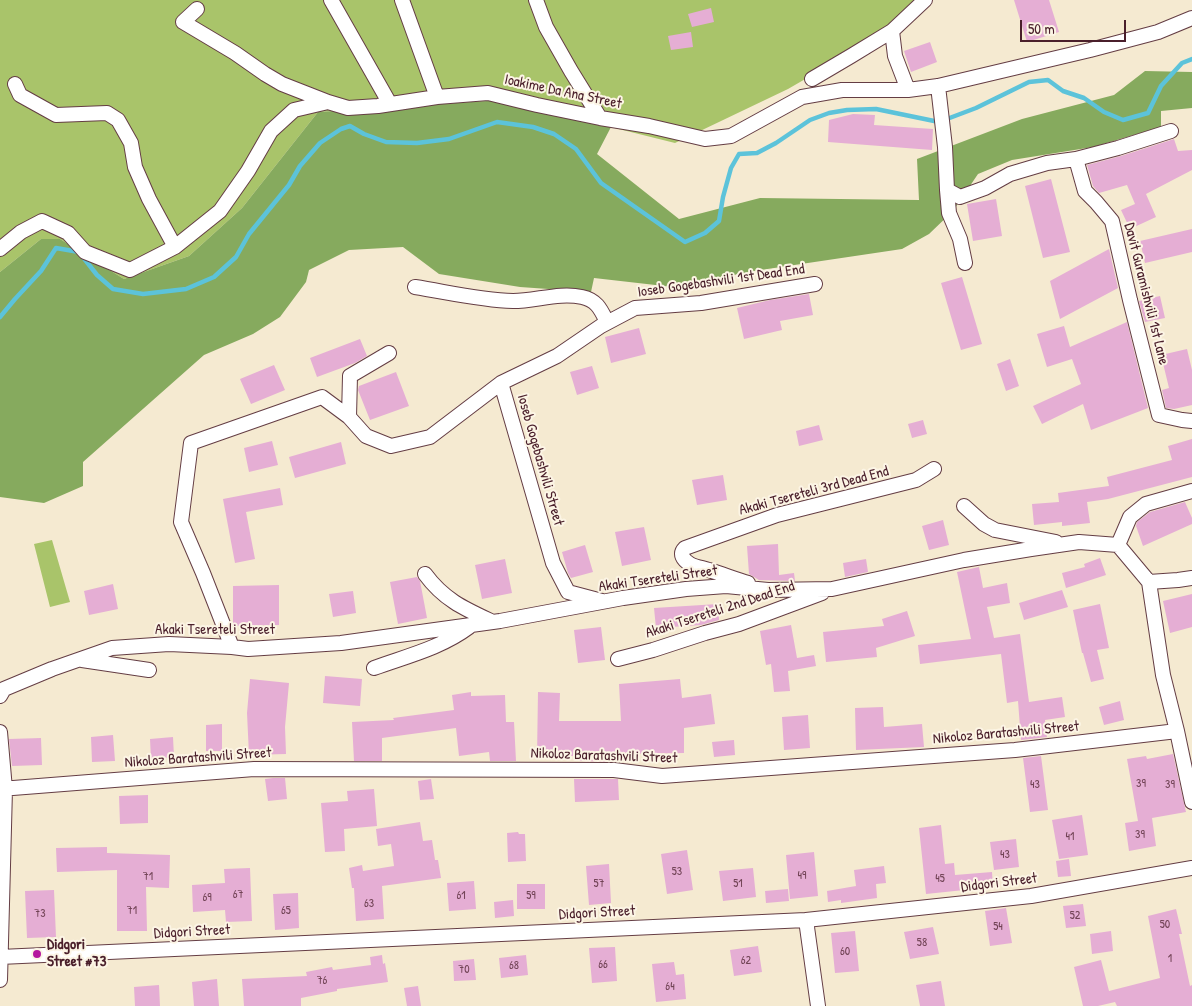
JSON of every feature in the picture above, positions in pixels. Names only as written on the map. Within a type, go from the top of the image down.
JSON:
[{"type":"street","points":[[331,0],[390,104]]},
{"type":"street","points":[[402,0],[436,97]]},
{"type":"street","points":[[536,0],[546,27],[600,118]]},
{"type":"street","points":[[812,79],[892,31],[925,0]]},
{"type":"street","points":[[197,9],[183,22],[282,84],[328,102]]},
{"type":"street","name":"Ioakime Da Ana Street","points":[[0,249],[21,232],[42,221],[68,233],[85,252],[130,270],[175,247],[220,211],[248,171],[271,131],[294,110],[328,102],[348,108],[436,97],[488,93],[705,139],[731,136],[802,97],[842,90],[908,90],[938,86],[1158,32],[1192,18]]},
{"type":"street","points":[[892,31],[895,56],[908,90]]},
{"type":"street","points":[[15,84],[20,95],[56,115],[107,113],[118,120],[131,143],[135,167],[149,199],[175,247]]},
{"type":"street","points":[[938,86],[949,213],[960,239],[965,263]]},
{"type":"street","points":[[947,190],[960,197],[985,188],[1010,174],[1047,163],[1076,159],[1118,148],[1171,131]]},
{"type":"street","name":"Davit Guramishvili 1st Lane","points":[[1076,159],[1084,191],[1096,202],[1112,222],[1159,415],[1192,420]]},
{"type":"street","name":"Ioseb Gogebashvili 1st Dead End","points":[[501,384],[557,356],[608,322],[635,308],[701,303],[815,284]]},
{"type":"street","points":[[415,287],[495,300],[516,301],[560,296],[581,296],[595,302],[608,322]]},
{"type":"street","points":[[349,417],[350,376],[389,353]]},
{"type":"street","name":"Ioseb Gogebashvili Street","points":[[232,647],[181,522],[191,443],[322,396],[349,417],[366,436],[391,446],[430,437],[501,384],[552,562],[568,592],[606,602]]},
{"type":"street","name":"Akaki Tsereteli 3rd Dead End","points":[[768,590],[692,565],[685,561],[682,551],[685,548],[777,515],[916,480],[934,469]]},
{"type":"street","points":[[1192,491],[1146,504],[1130,517],[1118,545],[1150,582],[1163,675],[1192,802]]},
{"type":"street","points":[[964,506],[984,524],[995,530],[1066,544]]},
{"type":"street","name":"Akaki Tsereteli Street","points":[[0,696],[4,689],[52,669],[112,648],[169,644],[248,649],[341,643],[494,622],[686,589],[726,586],[768,590],[832,589],[964,560],[1031,549],[1079,542],[1118,545]]},
{"type":"street","points":[[425,574],[442,594],[467,610],[494,622]]},
{"type":"street","points":[[1150,582],[1192,578]]},
{"type":"street","name":"Akaki Tsereteli 2nd Dead End","points":[[618,659],[739,624],[832,589]]},
{"type":"street","points":[[374,668],[440,645],[459,635],[472,625]]},
{"type":"street","points":[[78,660],[149,670]]},
{"type":"street","name":"Nikoloz Baratashvili Street","points":[[2,789],[254,769],[614,770],[662,776],[1015,750],[1177,731]]},
{"type":"street","points":[[0,732],[2,789],[0,980]]},
{"type":"street","name":"Didgori Street","points":[[0,957],[806,920],[1031,896],[1192,868]]},
{"type":"street","points":[[806,920],[818,1006]]},
{"type":"green space","points":[[0,0],[917,0],[883,30],[826,67],[788,89],[675,143],[502,100],[318,112],[242,208],[189,256],[124,279],[60,239],[41,239],[0,272]]},
{"type":"green space","points":[[1145,71],[1192,72],[1192,108],[1161,111],[1161,127],[1093,147],[1012,160],[978,174],[953,211],[929,234],[902,249],[754,271],[673,287],[594,278],[591,292],[520,287],[439,274],[403,247],[349,250],[309,270],[306,282],[280,317],[253,334],[204,355],[83,462],[83,486],[44,503],[0,497],[0,272],[41,239],[60,239],[124,279],[189,256],[242,208],[318,112],[502,100],[611,127],[597,154],[679,219],[760,198],[919,200],[917,159],[1022,119],[1114,95]]},
{"type":"green space","points":[[52,540],[70,602],[50,607],[34,544]]},
{"type":"building","points":[[1014,0],[1049,0],[1059,32],[1027,42]]},
{"type":"building","points":[[711,8],[714,22],[692,27],[688,14]]},
{"type":"building","points":[[691,32],[693,47],[671,50],[668,36]]},
{"type":"building","points":[[930,42],[937,62],[911,72],[904,51]]},
{"type":"building","points":[[853,114],[875,115],[874,125],[933,129],[932,150],[828,142],[829,120]]},
{"type":"building","points":[[1174,139],[1178,151],[1192,150],[1192,170],[1146,194],[1156,217],[1130,229],[1121,210],[1135,204],[1127,185],[1099,193],[1093,186],[1087,165]]},
{"type":"building","points":[[1051,179],[1070,252],[1043,258],[1025,186]]},
{"type":"building","points":[[996,199],[1002,236],[973,241],[967,204]]},
{"type":"building","points":[[1192,229],[1192,252],[1145,263],[1140,241]]},
{"type":"building","points":[[1109,249],[1118,288],[1060,319],[1050,281]]},
{"type":"building","points":[[962,277],[982,344],[961,350],[941,283]]},
{"type":"building","points":[[809,294],[813,315],[780,321],[782,330],[744,339],[737,308],[770,300]]},
{"type":"building","points":[[1160,296],[1165,318],[1145,322],[1139,301]]},
{"type":"building","points":[[1127,322],[1148,408],[1091,430],[1083,404],[1042,424],[1033,406],[1081,384],[1072,359],[1047,367],[1037,334],[1064,326],[1070,347]]},
{"type":"building","points":[[639,328],[646,354],[611,363],[605,337]]},
{"type":"building","points":[[360,339],[367,356],[355,363],[317,377],[310,358]]},
{"type":"building","points":[[1187,349],[1192,370],[1192,405],[1174,409],[1166,408],[1162,390],[1169,388],[1161,355]]},
{"type":"building","points":[[1010,359],[1019,386],[1006,391],[997,364]]},
{"type":"building","points":[[274,365],[285,390],[251,404],[240,379]]},
{"type":"building","points":[[592,366],[599,388],[577,395],[570,372]]},
{"type":"building","points":[[396,372],[409,406],[370,420],[358,390],[359,386]]},
{"type":"building","points":[[923,420],[927,434],[912,438],[908,424]]},
{"type":"building","points":[[819,425],[823,440],[799,446],[796,431]]},
{"type":"building","points":[[1192,439],[1192,477],[1108,499],[1087,502],[1090,523],[1062,526],[1062,522],[1034,525],[1032,504],[1059,502],[1058,493],[1109,486],[1107,477],[1172,460],[1168,446]]},
{"type":"building","points":[[272,441],[278,465],[249,472],[244,448]]},
{"type":"building","points":[[341,442],[346,464],[295,478],[289,457]]},
{"type":"building","points":[[723,475],[727,500],[697,505],[692,480]]},
{"type":"building","points":[[280,488],[283,505],[246,512],[255,559],[235,563],[223,499]]},
{"type":"building","points":[[1185,502],[1192,518],[1192,524],[1143,546],[1136,526],[1137,522],[1150,512]]},
{"type":"building","points":[[943,520],[949,545],[929,550],[922,526]]},
{"type":"building","points":[[644,527],[651,560],[622,566],[615,532]]},
{"type":"building","points":[[778,544],[779,575],[794,573],[795,581],[759,580],[749,574],[747,546]]},
{"type":"building","points":[[585,545],[593,572],[571,578],[562,552]]},
{"type":"building","points":[[1100,558],[1106,575],[1066,588],[1062,573],[1085,567],[1084,564]]},
{"type":"building","points":[[505,559],[512,593],[482,599],[475,565]]},
{"type":"building","points":[[866,559],[868,572],[845,577],[843,563]]},
{"type":"building","points":[[979,567],[983,588],[1007,583],[1010,603],[987,607],[994,638],[1020,634],[1029,702],[1062,697],[1065,717],[1045,720],[1047,737],[1021,740],[1018,701],[1007,703],[1001,654],[920,664],[918,645],[971,639],[957,572]]},
{"type":"building","points":[[417,577],[420,581],[427,618],[398,624],[390,582]]},
{"type":"building","points":[[113,584],[118,609],[89,615],[84,591]]},
{"type":"building","points":[[279,585],[279,625],[233,626],[233,586]]},
{"type":"building","points":[[1062,590],[1068,607],[1024,620],[1019,603]]},
{"type":"building","points":[[353,591],[356,613],[333,617],[329,594]]},
{"type":"building","points":[[1192,594],[1192,627],[1170,633],[1163,601]]},
{"type":"building","points":[[718,604],[719,620],[701,625],[656,628],[654,608]]},
{"type":"building","points":[[1100,604],[1109,648],[1097,650],[1104,679],[1091,682],[1082,653],[1073,610]]},
{"type":"building","points":[[907,611],[915,636],[876,648],[877,657],[826,662],[823,632],[884,626],[882,619]]},
{"type":"building","points":[[791,625],[797,658],[814,655],[816,666],[788,671],[790,691],[774,692],[771,664],[766,665],[760,631]]},
{"type":"building","points":[[601,627],[605,660],[578,663],[574,630]]},
{"type":"building","points":[[325,676],[362,679],[360,706],[323,703]]},
{"type":"building","points":[[250,679],[289,683],[285,727],[286,754],[249,755],[247,713]]},
{"type":"building","points":[[680,679],[682,698],[711,694],[715,724],[684,728],[684,753],[616,754],[617,762],[579,761],[579,756],[537,756],[538,692],[560,693],[559,721],[621,721],[619,684]]},
{"type":"building","points":[[471,692],[471,696],[505,695],[506,722],[514,722],[516,761],[490,761],[489,752],[459,756],[456,728],[382,738],[382,761],[354,761],[352,722],[394,720],[393,718],[454,710],[452,695]]},
{"type":"building","points":[[1120,701],[1124,720],[1104,725],[1099,707]]},
{"type":"building","points":[[883,707],[884,727],[922,724],[924,747],[856,750],[855,708]]},
{"type":"building","points":[[808,715],[810,748],[784,750],[782,717]]},
{"type":"building","points":[[222,724],[222,751],[206,751],[206,725]]},
{"type":"building","points":[[113,735],[115,761],[92,762],[91,737]]},
{"type":"building","points":[[173,737],[174,757],[151,759],[150,739]]},
{"type":"building","points":[[41,738],[42,765],[12,766],[9,739]]},
{"type":"building","points":[[734,740],[735,755],[714,757],[712,742]]},
{"type":"building","points":[[1173,754],[1186,812],[1152,818],[1156,846],[1129,851],[1125,823],[1138,821],[1127,759],[1146,756],[1147,759]]},
{"type":"building","points":[[1041,756],[1048,810],[1030,812],[1023,758]]},
{"type":"building","points":[[285,778],[287,799],[268,801],[265,779]]},
{"type":"building","points":[[431,779],[434,799],[420,800],[418,781]]},
{"type":"building","points":[[574,779],[618,779],[619,800],[575,802]]},
{"type":"building","points":[[374,789],[377,826],[344,829],[345,851],[325,852],[321,803],[348,801],[347,791]]},
{"type":"building","points":[[148,795],[148,823],[120,824],[119,796]]},
{"type":"building","points":[[1082,815],[1088,855],[1059,859],[1052,820]]},
{"type":"building","points":[[420,822],[423,841],[432,840],[435,860],[438,860],[441,878],[382,886],[384,919],[356,921],[354,888],[352,888],[349,868],[362,865],[363,871],[394,866],[391,844],[378,846],[376,829]]},
{"type":"building","points":[[941,825],[945,864],[954,863],[955,875],[992,872],[993,887],[926,894],[919,828]]},
{"type":"building","points":[[518,832],[519,834],[525,834],[526,861],[508,862],[507,833]]},
{"type":"building","points":[[1016,839],[1019,867],[994,870],[990,842]]},
{"type":"building","points":[[107,847],[107,853],[170,855],[169,888],[146,887],[147,931],[117,931],[117,870],[57,872],[56,848]]},
{"type":"building","points":[[687,850],[693,890],[667,894],[661,854]]},
{"type":"building","points":[[814,852],[818,896],[790,899],[786,855]]},
{"type":"building","points":[[1069,859],[1071,876],[1058,877],[1056,861]]},
{"type":"building","points":[[609,864],[611,903],[589,905],[586,866]]},
{"type":"building","points":[[884,866],[886,883],[876,884],[877,898],[841,903],[841,900],[828,902],[827,891],[856,886],[854,870]]},
{"type":"building","points":[[250,868],[252,921],[226,922],[225,910],[193,912],[192,885],[225,883],[224,869]]},
{"type":"building","points":[[753,868],[756,897],[723,901],[719,871]]},
{"type":"building","points":[[474,881],[476,909],[449,911],[447,883]]},
{"type":"building","points":[[517,884],[545,884],[545,909],[517,909]]},
{"type":"building","points":[[788,889],[789,901],[766,903],[765,891]]},
{"type":"building","points":[[54,890],[56,937],[27,938],[25,891]]},
{"type":"building","points":[[298,893],[299,928],[275,930],[273,894]]},
{"type":"building","points":[[513,900],[514,916],[495,918],[494,902]]},
{"type":"building","points":[[1083,904],[1086,926],[1066,928],[1063,906]]},
{"type":"building","points":[[1006,908],[1012,943],[990,946],[985,911]]},
{"type":"building","points":[[1176,909],[1182,934],[1179,934],[1190,986],[1192,985],[1192,1006],[1117,1006],[1115,1002],[1098,1006],[1083,1006],[1074,967],[1101,960],[1109,991],[1160,978],[1148,916]]},
{"type":"building","points":[[933,927],[939,954],[910,959],[904,932]]},
{"type":"building","points":[[855,931],[859,971],[835,973],[831,933]]},
{"type":"building","points":[[1111,931],[1113,951],[1092,954],[1090,934]]},
{"type":"building","points":[[758,946],[762,972],[734,976],[730,950]]},
{"type":"building","points":[[615,947],[617,981],[592,983],[589,948]]},
{"type":"building","points":[[382,955],[388,982],[337,989],[337,991],[301,998],[301,1006],[244,1006],[242,979],[307,976],[306,972],[332,967],[333,970],[371,965],[370,957]]},
{"type":"building","points":[[526,955],[528,975],[501,978],[499,958]]},
{"type":"building","points":[[474,959],[476,980],[454,981],[453,961]]},
{"type":"building","points":[[674,962],[676,975],[684,974],[686,999],[656,1002],[652,964]]},
{"type":"building","points":[[217,979],[219,1006],[194,1006],[192,982]]},
{"type":"building","points":[[941,981],[945,1006],[920,1006],[916,985]]},
{"type":"building","points":[[159,985],[160,1006],[135,1006],[134,987]]},
{"type":"building","points":[[418,986],[421,1006],[407,1006],[404,988]]},
{"type":"waterway","points":[[0,317],[41,271],[56,248],[79,252],[97,275],[113,289],[143,294],[186,289],[214,277],[236,257],[249,234],[289,185],[300,166],[320,143],[341,129],[350,126],[364,134],[386,142],[417,143],[449,139],[497,122],[533,127],[554,134],[576,149],[601,183],[685,242],[705,233],[719,221],[731,168],[739,154],[757,153],[776,143],[810,120],[829,113],[876,109],[939,122],[976,108],[1029,82],[1048,80],[1063,91],[1084,98],[1104,112],[1123,120],[1148,113],[1161,86],[1182,63],[1192,59]]},
{"type":"place","name":"Didgori Street #73","points":[[37,954]]}]
